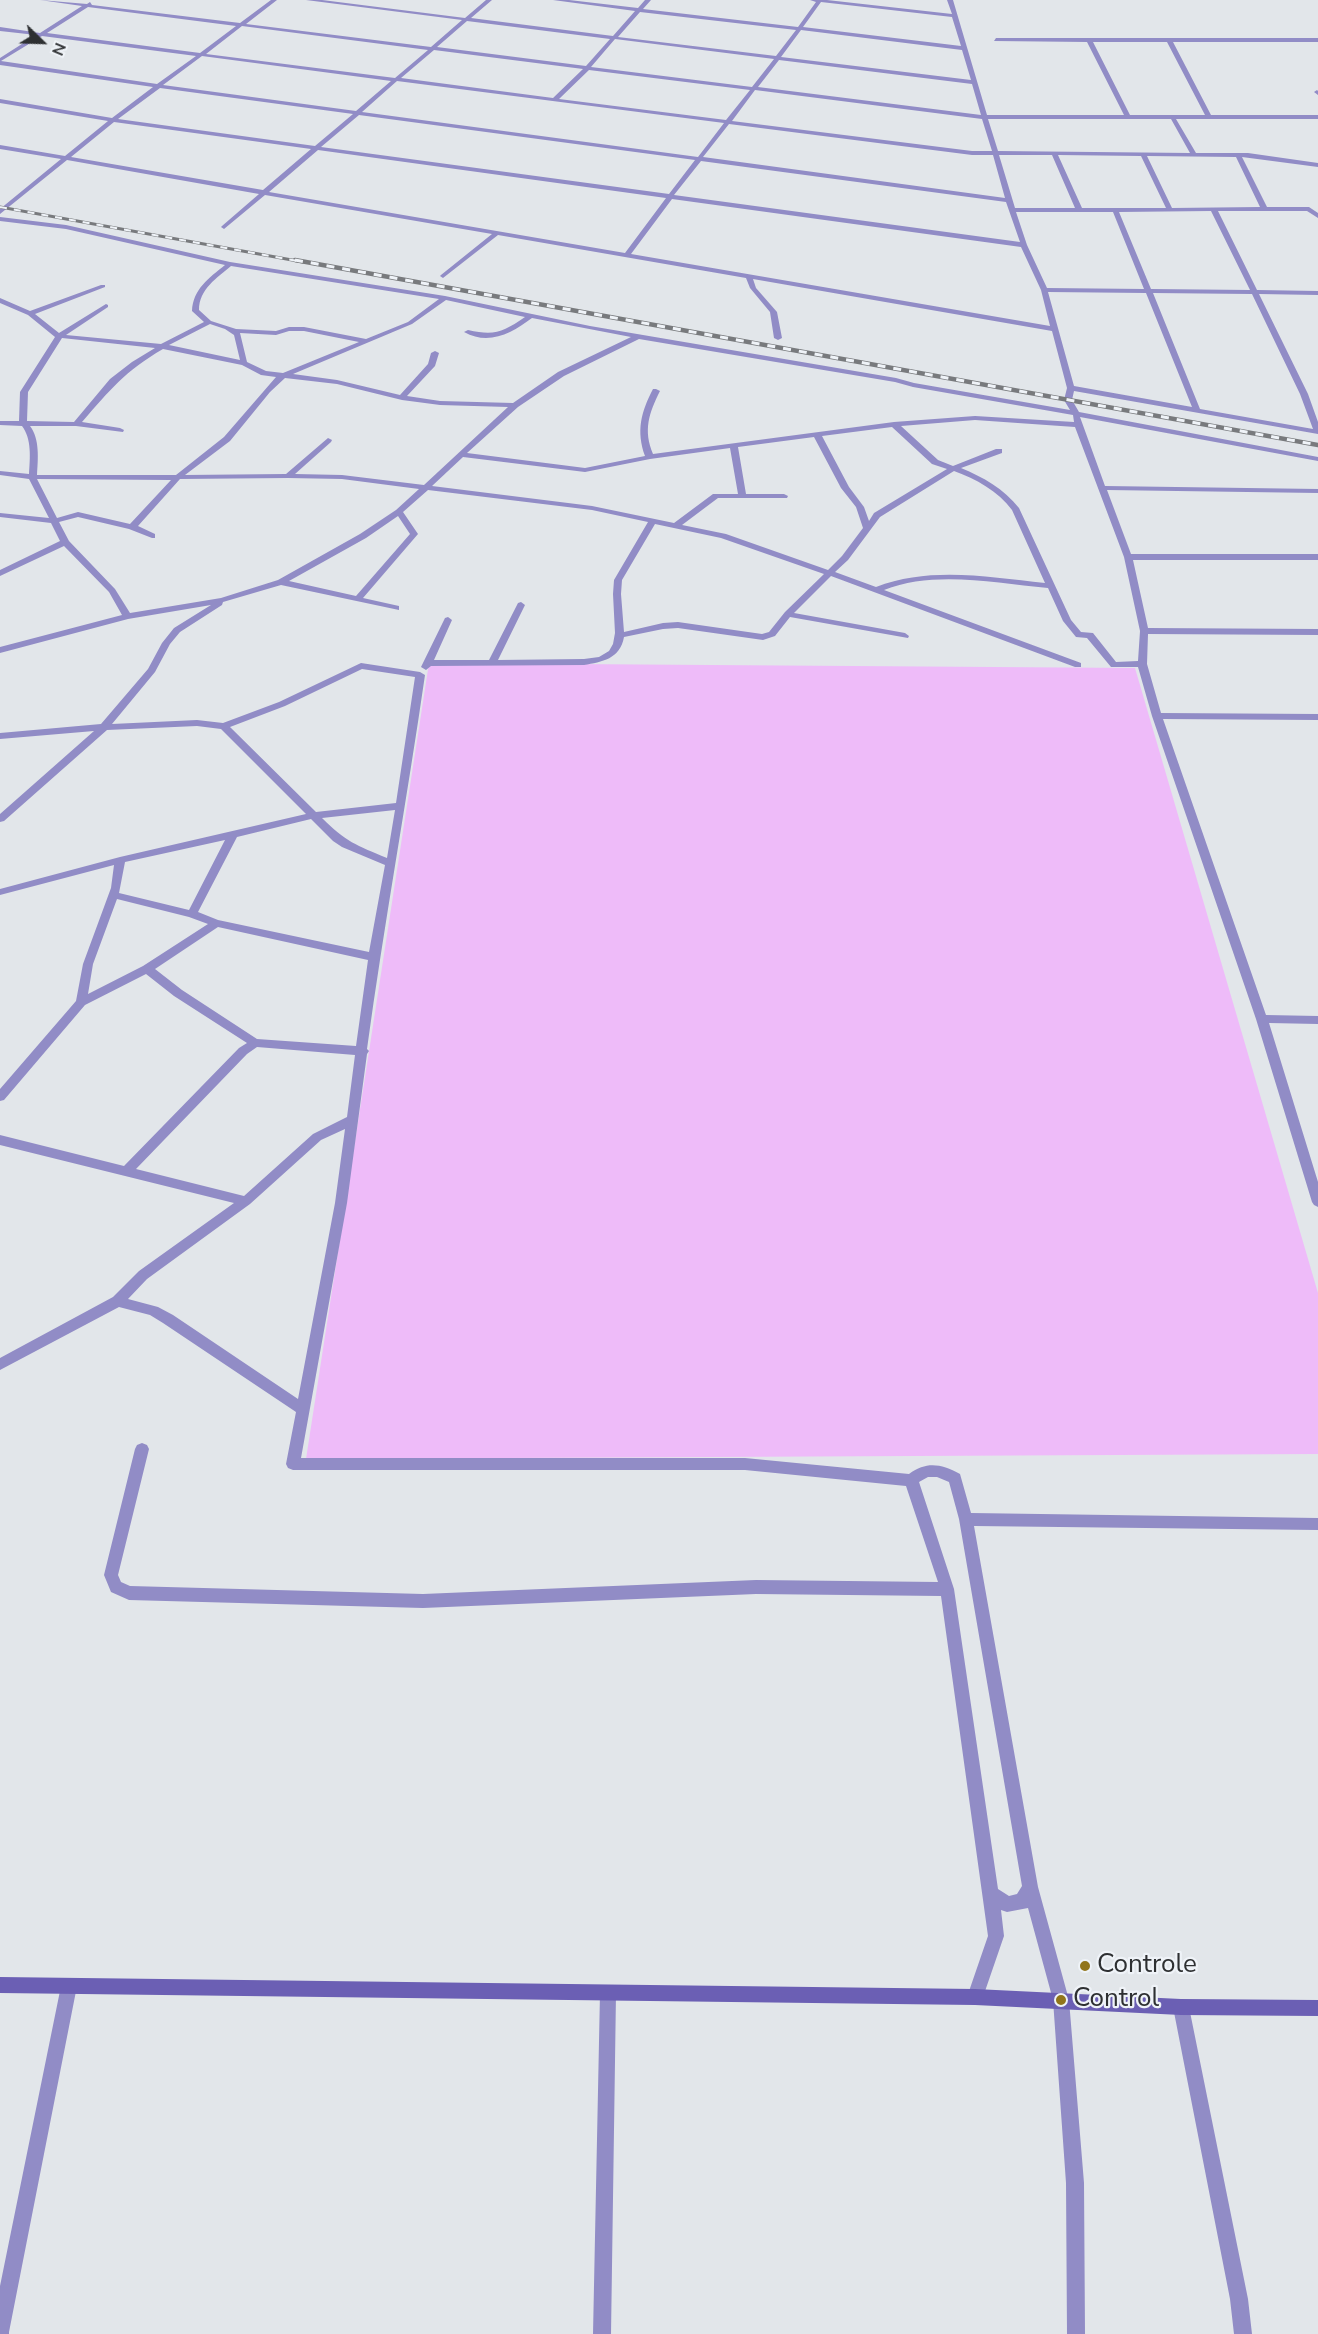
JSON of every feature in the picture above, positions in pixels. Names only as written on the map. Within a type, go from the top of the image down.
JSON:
[{"type":"main road","points":[[0,1985],[975,1997],[1181,2007],[1318,2008]]},
{"type":"street","points":[[43,0],[983,117],[1318,117]]},
{"type":"street","points":[[0,62],[96,0]]},
{"type":"street","points":[[0,212],[113,120],[274,0]]},
{"type":"street","points":[[309,0],[974,82]]},
{"type":"street","points":[[224,227],[489,0]]},
{"type":"street","points":[[556,0],[963,48]]},
{"type":"street","points":[[553,101],[586,69],[648,0]]},
{"type":"street","points":[[813,0],[954,16]]},
{"type":"street","points":[[627,255],[668,197],[754,89],[819,0]]},
{"type":"street","points":[[950,0],[1011,205],[1024,245],[1044,290],[1071,388],[1068,400],[1076,413],[1078,425],[1128,557],[1144,631],[1142,664],[1157,716],[1262,1019],[1318,1202]]},
{"type":"street","points":[[0,30],[42,33],[726,124],[972,153],[1238,155],[1318,165]]},
{"type":"street","points":[[996,40],[1318,40]]},
{"type":"street","points":[[1089,40],[1128,118]]},
{"type":"street","points":[[1169,40],[1209,118]]},
{"type":"street","points":[[0,62],[157,86],[360,111],[1011,205],[1079,209],[1309,208],[1318,216]]},
{"type":"street","points":[[0,101],[113,120],[1024,245]]},
{"type":"street","points":[[1173,118],[1194,154]]},
{"type":"street","points":[[972,153],[992,141]]},
{"type":"street","points":[[0,147],[1054,328]]},
{"type":"street","points":[[1143,154],[1170,208]]},
{"type":"street","points":[[1054,155],[1079,209]]},
{"type":"street","points":[[1238,155],[1264,208]]},
{"type":"street","points":[[1213,208],[1304,394],[1318,432]]},
{"type":"street","points":[[1115,209],[1197,411]]},
{"type":"street","points":[[0,219],[66,227],[230,264],[445,298],[531,316],[1076,413],[1318,459]]},
{"type":"street","points":[[444,276],[497,232]]},
{"type":"street","points":[[230,264],[200,291],[194,303],[195,311],[209,322],[236,331],[276,333],[289,329],[304,329],[370,341]]},
{"type":"street","points":[[749,276],[753,288],[773,312],[778,338]]},
{"type":"street","points":[[30,314],[103,286]]},
{"type":"street","points":[[1044,290],[1318,292]]},
{"type":"street","points":[[132,527],[157,504],[178,476],[225,442],[243,423],[266,389],[280,377],[410,323],[445,298]]},
{"type":"street","points":[[0,300],[30,314],[59,336],[161,346],[244,363],[252,369],[266,389]]},
{"type":"street","points":[[106,306],[59,336],[24,392],[24,423],[31,432],[34,453],[33,477],[65,542],[88,569],[112,591],[127,616]]},
{"type":"street","points":[[468,332],[484,337],[501,336],[531,316]]},
{"type":"street","points":[[76,424],[113,382],[161,346],[209,322]]},
{"type":"street","points":[[236,331],[241,338],[244,363]]},
{"type":"street","points":[[0,650],[127,616],[222,600],[281,582],[363,536],[399,512],[428,488],[515,405],[561,374],[640,336]]},
{"type":"street","points":[[402,398],[432,364],[435,353]]},
{"type":"street","points":[[252,369],[280,377],[337,382],[402,398],[440,403],[515,405]]},
{"type":"street","points":[[1071,388],[1318,432]]},
{"type":"street","points":[[650,457],[644,443],[641,422],[656,391]]},
{"type":"street","points":[[462,454],[585,470],[650,457],[894,424],[975,418],[1078,425]]},
{"type":"street","points":[[0,423],[76,424],[120,430]]},
{"type":"street","points":[[894,424],[922,453],[935,462],[976,477],[1007,498],[1016,510],[1067,621],[1079,634],[1090,635],[1114,664],[1142,664]]},
{"type":"street","points":[[817,434],[845,488],[860,507],[867,528]]},
{"type":"street","points":[[288,476],[328,440]]},
{"type":"street","points":[[734,446],[742,495]]},
{"type":"street","points":[[622,635],[678,625],[763,637],[772,634],[788,614],[845,558],[877,515],[952,469],[999,451]]},
{"type":"street","points":[[0,473],[33,477],[342,477],[535,500],[653,520],[723,536],[1078,665]]},
{"type":"street","points":[[1101,488],[1318,490]]},
{"type":"street","points":[[676,525],[716,496],[784,496]]},
{"type":"street","points":[[358,599],[414,534],[399,512]]},
{"type":"street","points":[[0,515],[54,521],[78,514],[132,527],[152,536]]},
{"type":"street","points":[[429,663],[597,662],[608,658],[617,647],[622,635],[616,589],[618,580],[653,520]]},
{"type":"street","points":[[0,573],[65,542]]},
{"type":"street","points":[[1128,557],[1318,557]]},
{"type":"street","points":[[876,590],[896,581],[918,578],[983,580],[1052,586]]},
{"type":"street","points":[[281,582],[396,608]]},
{"type":"street","points":[[0,819],[104,727],[152,670],[166,643],[177,630],[222,600]]},
{"type":"street","points":[[492,663],[508,626],[522,605]]},
{"type":"street","points":[[788,614],[905,636]]},
{"type":"street","points":[[448,620],[429,663],[420,675],[401,806],[374,957],[363,1051],[340,1203],[292,1464],[744,1464],[911,1480],[922,1472],[936,1469],[955,1478],[966,1519],[1030,1887],[1061,2000],[1075,2183],[1076,2334]]},
{"type":"street","points":[[1144,631],[1318,632]]},
{"type":"street","points":[[0,736],[104,727],[197,723],[224,726],[282,704],[361,666],[420,675]]},
{"type":"street","points":[[1157,716],[1317,719]]},
{"type":"street","points":[[224,726],[311,816],[346,845],[390,863]]},
{"type":"street","points":[[0,892],[120,860],[311,816],[401,806]]},
{"type":"street","points":[[192,915],[233,835]]},
{"type":"street","points":[[81,1002],[88,964],[113,896],[120,860]]},
{"type":"street","points":[[113,896],[216,923],[374,957]]},
{"type":"street","points":[[0,1097],[81,1002],[147,969],[216,923]]},
{"type":"street","points":[[147,969],[178,993],[255,1043],[363,1051]]},
{"type":"street","points":[[1262,1019],[1318,1020]]},
{"type":"street","points":[[127,1171],[243,1051],[255,1043]]},
{"type":"street","points":[[0,1364],[118,1301],[143,1275],[246,1201],[317,1137],[352,1120]]},
{"type":"street","points":[[0,1140],[246,1201]]},
{"type":"street","points":[[118,1301],[153,1311],[168,1319],[303,1410]]},
{"type":"street","points":[[142,1449],[111,1575],[116,1587],[129,1593],[423,1601],[756,1587],[947,1589]]},
{"type":"street","points":[[911,1480],[947,1589],[991,1894],[996,1936],[975,1997]]},
{"type":"street","points":[[966,1519],[1318,1524]]},
{"type":"street","points":[[991,1894],[1007,1904],[1022,1902],[1030,1887]]},
{"type":"street","points":[[0,2332],[69,1986]]},
{"type":"street","points":[[602,2334],[608,1994]]},
{"type":"street","points":[[1181,2007],[1239,2299],[1243,2334]]},
{"type":"shaded area","points":[[429,663],[1135,668],[1318,1293],[1318,1454],[306,1459]]},
{"type":"railway","points":[[0,207],[303,262]]},
{"type":"railway","points":[[295,260],[1318,445]]},
{"type":"place","name":"Controle","points":[[1085,1966]]},
{"type":"place","name":"Control","points":[[1061,2000]]}]
